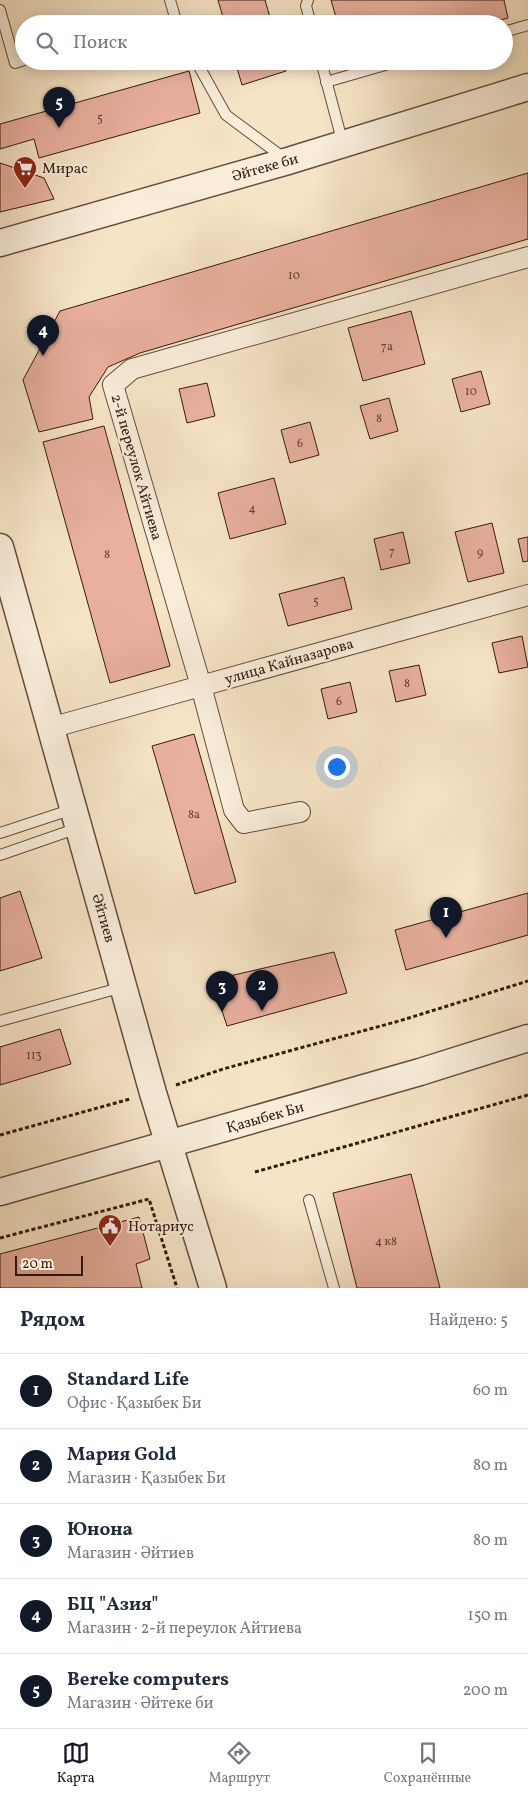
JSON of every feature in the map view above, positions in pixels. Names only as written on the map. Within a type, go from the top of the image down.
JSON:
[{"type":"street","name":"Әйтеке би","points":[[0,243],[288,161],[528,87]]},
{"type":"street","name":"2-й переулок Айтиева","points":[[300,812],[244,823],[234,810],[201,686],[113,385],[132,369],[528,257]]},
{"type":"street","name":"Әйтиев","points":[[0,547],[153,1093],[213,1288]]},
{"type":"street","name":"улица Кайназарова","points":[[50,728],[528,595]]},
{"type":"street","name":"Қазыбек Би","points":[[0,1192],[170,1145],[528,1038]]},
{"type":"lane","points":[[170,0],[175,15]]},
{"type":"lane","points":[[308,0],[306,6],[308,15]]},
{"type":"lane","points":[[0,10],[15,63]]},
{"type":"lane","points":[[513,29],[528,25]]},
{"type":"lane","points":[[201,70],[226,115],[288,161]]},
{"type":"lane","points":[[323,70],[343,144]]},
{"type":"lane","points":[[326,82],[368,70]]},
{"type":"lane","points":[[0,833],[75,819]]},
{"type":"lane","points":[[0,855],[75,819]]},
{"type":"lane","points":[[0,1021],[124,987]]},
{"type":"lane","points":[[309,1200],[334,1288]]},
{"type":"path","points":[[0,1135],[153,1093],[223,1069],[399,1021],[528,982]]},
{"type":"path","points":[[255,1172],[528,1095]]},
{"type":"path","points":[[0,1238],[149,1199],[177,1288]]},
{"type":"building","points":[[218,0],[265,0],[269,15],[222,15]]},
{"type":"building","points":[[331,0],[504,0],[507,15],[335,15]]},
{"type":"building","points":[[238,70],[286,70],[286,71],[242,85]]},
{"type":"building","points":[[189,71],[200,113],[39,158],[34,139],[0,149],[0,124]]},
{"type":"building","name":"Мирас","points":[[0,163],[44,178],[54,199],[0,212]]},
{"type":"building","points":[[528,173],[528,239],[140,353],[108,367],[89,397],[93,419],[39,432],[23,380],[60,311]]},
{"type":"building","points":[[411,311],[425,364],[363,381],[348,328]]},
{"type":"building","points":[[481,371],[490,404],[461,412],[452,379]]},
{"type":"building","points":[[207,383],[215,416],[187,423],[179,389]]},
{"type":"building","points":[[389,398],[398,431],[370,439],[360,406]]},
{"type":"building","points":[[310,422],[319,455],[290,463],[281,430]]},
{"type":"building","points":[[104,426],[170,666],[110,683],[43,442]]},
{"type":"building","points":[[274,478],[286,524],[230,539],[218,493]]},
{"type":"building","points":[[492,523],[504,573],[468,582],[455,532]]},
{"type":"building","points":[[403,532],[410,563],[381,570],[374,539]]},
{"type":"building","points":[[528,537],[528,561],[523,562],[518,539]]},
{"type":"building","points":[[344,577],[352,609],[288,626],[279,594]]},
{"type":"building","points":[[522,636],[528,667],[499,673],[492,643]]},
{"type":"building","points":[[419,665],[426,695],[396,702],[389,671]]},
{"type":"building","points":[[350,682],[357,712],[328,719],[321,689]]},
{"type":"building","points":[[194,734],[236,882],[195,894],[152,746]]},
{"type":"building","points":[[20,891],[42,958],[0,971],[0,898]]},
{"type":"building","points":[[528,893],[528,935],[406,970],[395,930]]},
{"type":"building","points":[[334,952],[347,993],[227,1026],[212,980]]},
{"type":"building","points":[[60,1029],[71,1064],[0,1085],[0,1047]]},
{"type":"building","points":[[411,1174],[440,1288],[357,1288],[333,1193]]},
{"type":"building","points":[[139,1217],[150,1259],[136,1264],[142,1288],[0,1288],[0,1254]]},
{"type":"place","name":"Bereke computers","points":[[59,128]]},
{"type":"place","name":"Мирас","points":[[25,189]]},
{"type":"place","name":"БЦ \"Азия\"","points":[[43,356]]},
{"type":"place","name":"Standard Life","points":[[446,938]]},
{"type":"place","name":"Мария Gold","points":[[262,1011]]},
{"type":"place","name":"Юнона","points":[[222,1012]]},
{"type":"place","name":"Нотариус","points":[[110,1247]]}]
